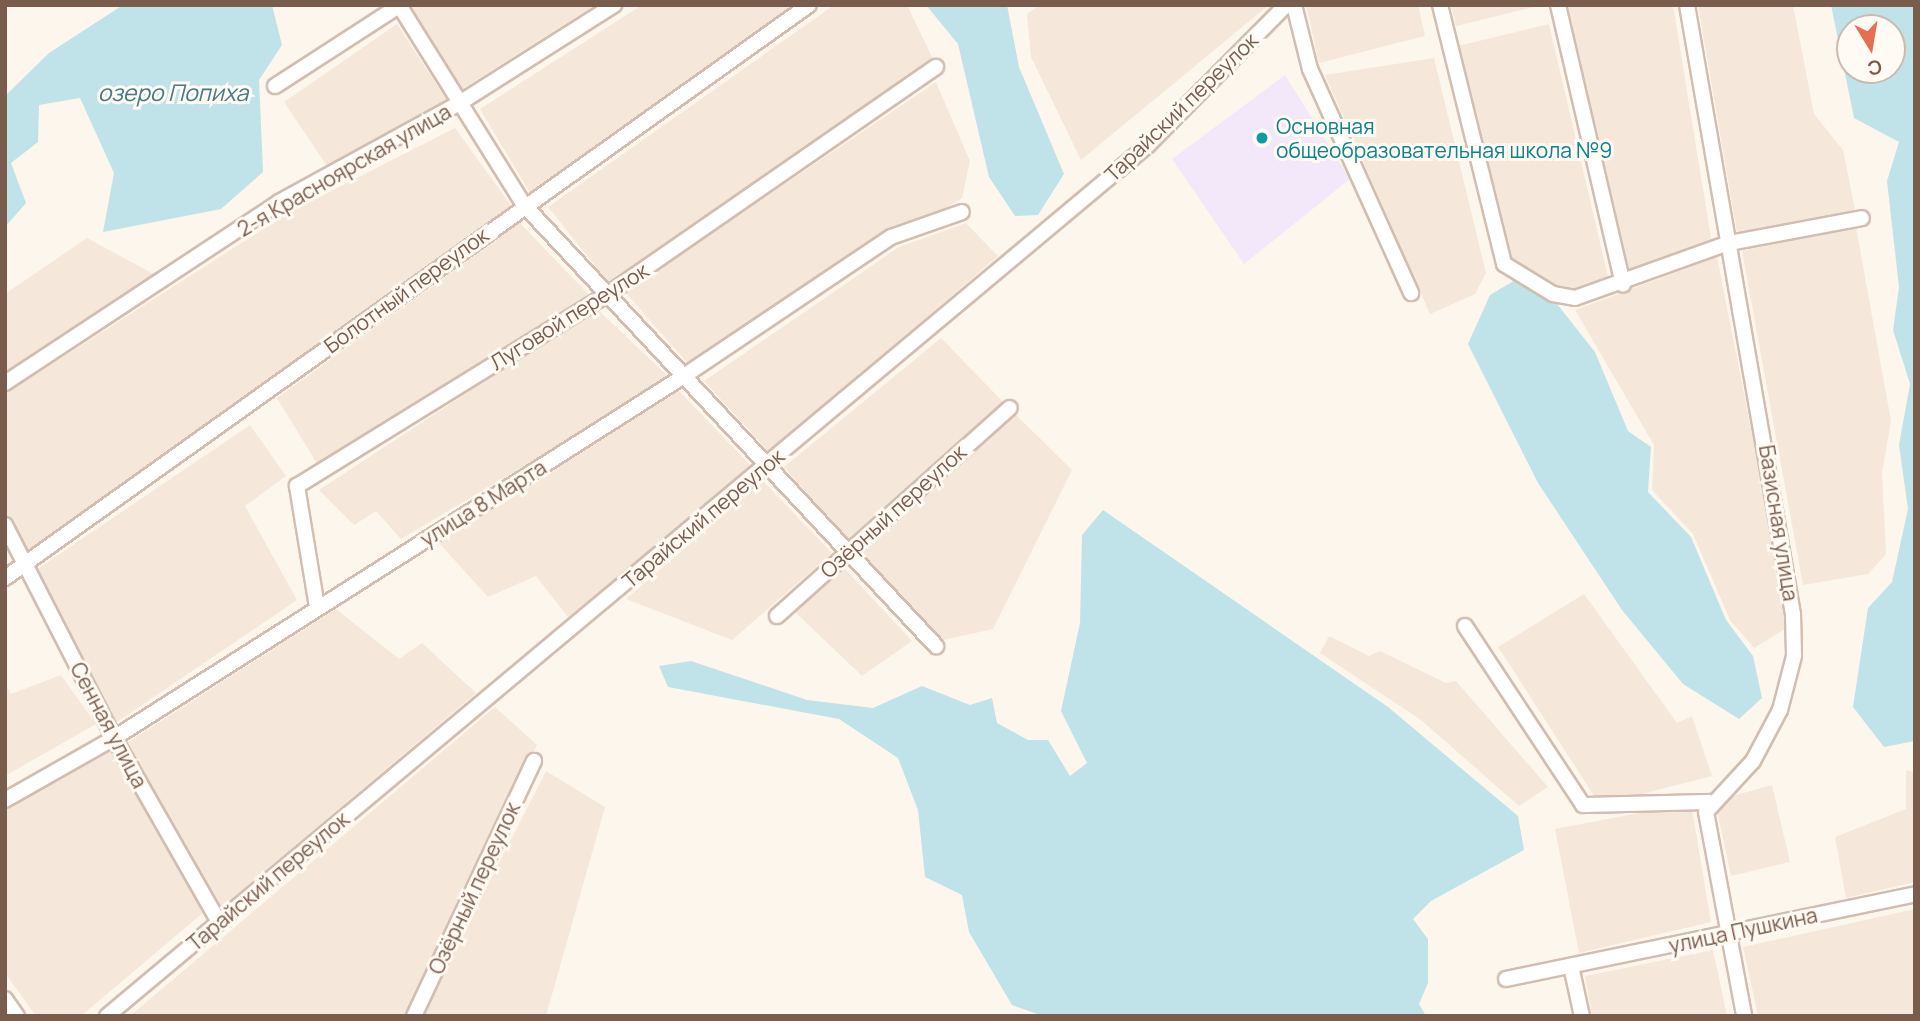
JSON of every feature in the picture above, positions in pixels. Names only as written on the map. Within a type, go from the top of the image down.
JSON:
[{"type":"street","name":"2-я Красноярская улица","points":[[5,383],[279,202],[458,104],[614,5]]},
{"type":"street","name":"Болотный переулок","points":[[5,579],[524,205],[809,5]]},
{"type":"street","name":"Тарайский переулок","points":[[107,1016],[1148,145],[1286,5]]},
{"type":"street","points":[[1294,5],[1310,69],[1411,293]]},
{"type":"street","points":[[1440,5],[1504,264],[1564,298],[1623,285],[1729,243],[1862,218]]},
{"type":"street","points":[[1558,5],[1623,285]]},
{"type":"street","name":"Базисная улица","points":[[1686,5],[1789,573],[1794,656],[1766,739],[1739,777],[1709,802]]},
{"type":"street","points":[[275,86],[399,6],[458,104],[524,205],[936,646]]},
{"type":"street","name":"Луговой переулок","points":[[317,607],[297,486],[608,294],[936,67]]},
{"type":"street","name":"улица 8 Марта","points":[[5,800],[114,738],[684,376],[891,237],[962,212]]},
{"type":"street","name":"Озёрный переулок","points":[[777,616],[1010,408]]},
{"type":"street","name":"Сенная улица","points":[[5,526],[114,738],[219,922]]},
{"type":"street","points":[[1465,626],[1583,805],[1709,802],[1727,934],[1744,1016]]},
{"type":"street","name":"Озёрный переулок","points":[[414,1016],[534,761]]},
{"type":"street","name":"улица Пушкина","points":[[1506,979],[1915,894]]},
{"type":"street","points":[[1571,966],[1581,1016]]},
{"type":"street","points":[[5,999],[17,1016]]},
{"type":"shaded area","points":[[412,5],[595,5],[462,89],[405,10]]},
{"type":"shaded area","points":[[642,5],[799,5],[532,196],[480,109]]},
{"type":"shaded area","points":[[834,5],[907,5],[933,59],[608,282],[548,207]]},
{"type":"shaded area","points":[[1040,5],[1269,5],[1081,160],[1031,57],[1027,14]]},
{"type":"shaded area","points":[[1306,5],[1418,5],[1425,36],[1319,63]]},
{"type":"shaded area","points":[[1451,5],[1542,5],[1456,26]]},
{"type":"shaded area","points":[[1568,5],[1673,5],[1712,244],[1629,274]]},
{"type":"shaded area","points":[[1698,5],[1793,5],[1814,114],[1843,150],[1856,215],[1737,233]]},
{"type":"shaded area","points":[[397,24],[448,102],[331,172],[284,102]]},
{"type":"shaded area","points":[[1549,24],[1609,281],[1575,294],[1505,259],[1458,46]]},
{"type":"shaded area","points":[[1434,58],[1486,273],[1475,294],[1430,314],[1325,75]]},
{"type":"shaded area","points":[[1285,75],[1350,179],[1244,264],[1172,159]]},
{"type":"shaded area","points":[[936,82],[970,161],[962,198],[691,367],[625,292]]},
{"type":"shaded area","points":[[455,128],[513,208],[25,552],[5,515],[5,394],[290,212]]},
{"type":"shaded area","points":[[520,223],[592,298],[319,467],[277,398]]},
{"type":"shaded area","points":[[966,223],[998,256],[769,452],[704,381],[899,247]]},
{"type":"shaded area","points":[[1856,227],[1891,421],[1882,473],[1886,554],[1868,574],[1803,585],[1742,251]]},
{"type":"shaded area","points":[[87,238],[157,276],[5,377],[5,294]]},
{"type":"shaded area","points":[[1717,257],[1790,626],[1754,648],[1730,620],[1693,534],[1652,490],[1654,445],[1575,310]]},
{"type":"shaded area","points":[[596,308],[671,379],[401,539],[376,511],[354,525],[319,490]]},
{"type":"shaded area","points":[[941,338],[1004,403],[848,540],[784,467]]},
{"type":"shaded area","points":[[679,391],[752,467],[568,617],[536,576],[488,597],[439,543]]},
{"type":"shaded area","points":[[1016,415],[1072,470],[993,629],[939,641],[861,552]]},
{"type":"shaded area","points":[[250,425],[286,476],[245,506],[297,600],[114,724],[33,572]]},
{"type":"shaded area","points":[[763,481],[832,553],[732,640],[626,599]]},
{"type":"shaded area","points":[[845,569],[912,641],[862,676],[795,612]]},
{"type":"shaded area","points":[[1584,594],[1677,723],[1692,716],[1712,776],[1600,805],[1498,647]]},
{"type":"shaded area","points":[[336,609],[399,659],[422,643],[476,693],[220,909],[122,746]]},
{"type":"shaded area","points":[[1329,636],[1369,656],[1380,651],[1446,683],[1456,681],[1548,787],[1519,806],[1421,720],[1320,653]]},
{"type":"shaded area","points":[[61,675],[96,724],[5,776],[5,684],[11,694]]},
{"type":"shaded area","points":[[495,707],[537,745],[408,1016],[130,1016]]},
{"type":"shaded area","points":[[112,749],[204,912],[81,1016],[36,1016],[5,973],[5,811]]},
{"type":"shaded area","points":[[1906,770],[1915,772],[1915,882],[1846,898],[1835,837],[1906,809]]},
{"type":"shaded area","points":[[546,771],[605,807],[546,1016],[421,1016]]},
{"type":"shaded area","points":[[1772,785],[1790,862],[1731,876],[1715,801]]},
{"type":"shaded area","points":[[1691,803],[1711,922],[1579,953],[1555,829]]},
{"type":"shaded area","points":[[1915,909],[1915,1016],[1758,1016],[1743,947]]},
{"type":"shaded area","points":[[1713,950],[1727,1016],[1592,1016],[1585,976]]},
{"type":"water","name":"озеро Попиха","points":[[123,5],[272,5],[282,45],[259,80],[263,172],[221,209],[103,232],[114,173],[80,98],[39,105],[38,142],[11,163],[26,203],[5,227],[5,96],[49,53]]},
{"type":"water","points":[[926,5],[1007,5],[1019,67],[1064,174],[1038,215],[1015,216],[989,177],[958,44]]},
{"type":"water","points":[[1831,5],[1915,5],[1915,741],[1884,747],[1853,707],[1868,608],[1892,582],[1908,509],[1899,445],[1910,384],[1893,330],[1899,287],[1887,181],[1899,142],[1854,118],[1847,84],[1906,84],[1906,14],[1836,14],[1836,30]]},
{"type":"water","points":[[1517,279],[1557,304],[1595,352],[1628,431],[1651,447],[1648,492],[1691,537],[1726,620],[1753,656],[1762,698],[1739,719],[1683,684],[1622,610],[1538,483],[1468,344],[1490,295]]},
{"type":"water","points":[[1103,510],[1388,707],[1518,816],[1524,850],[1431,901],[1413,919],[1428,939],[1428,983],[1419,1004],[1426,1016],[1043,1016],[1012,1005],[969,932],[962,895],[925,877],[918,810],[898,758],[839,719],[668,687],[659,666],[691,661],[807,700],[873,708],[922,686],[970,705],[992,698],[997,723],[1028,740],[1048,740],[1070,776],[1087,763],[1061,711],[1080,623],[1082,535]]},
{"type":"place","name":"Основная общеобразовательная школа №9","points":[[1262,138]]}]
